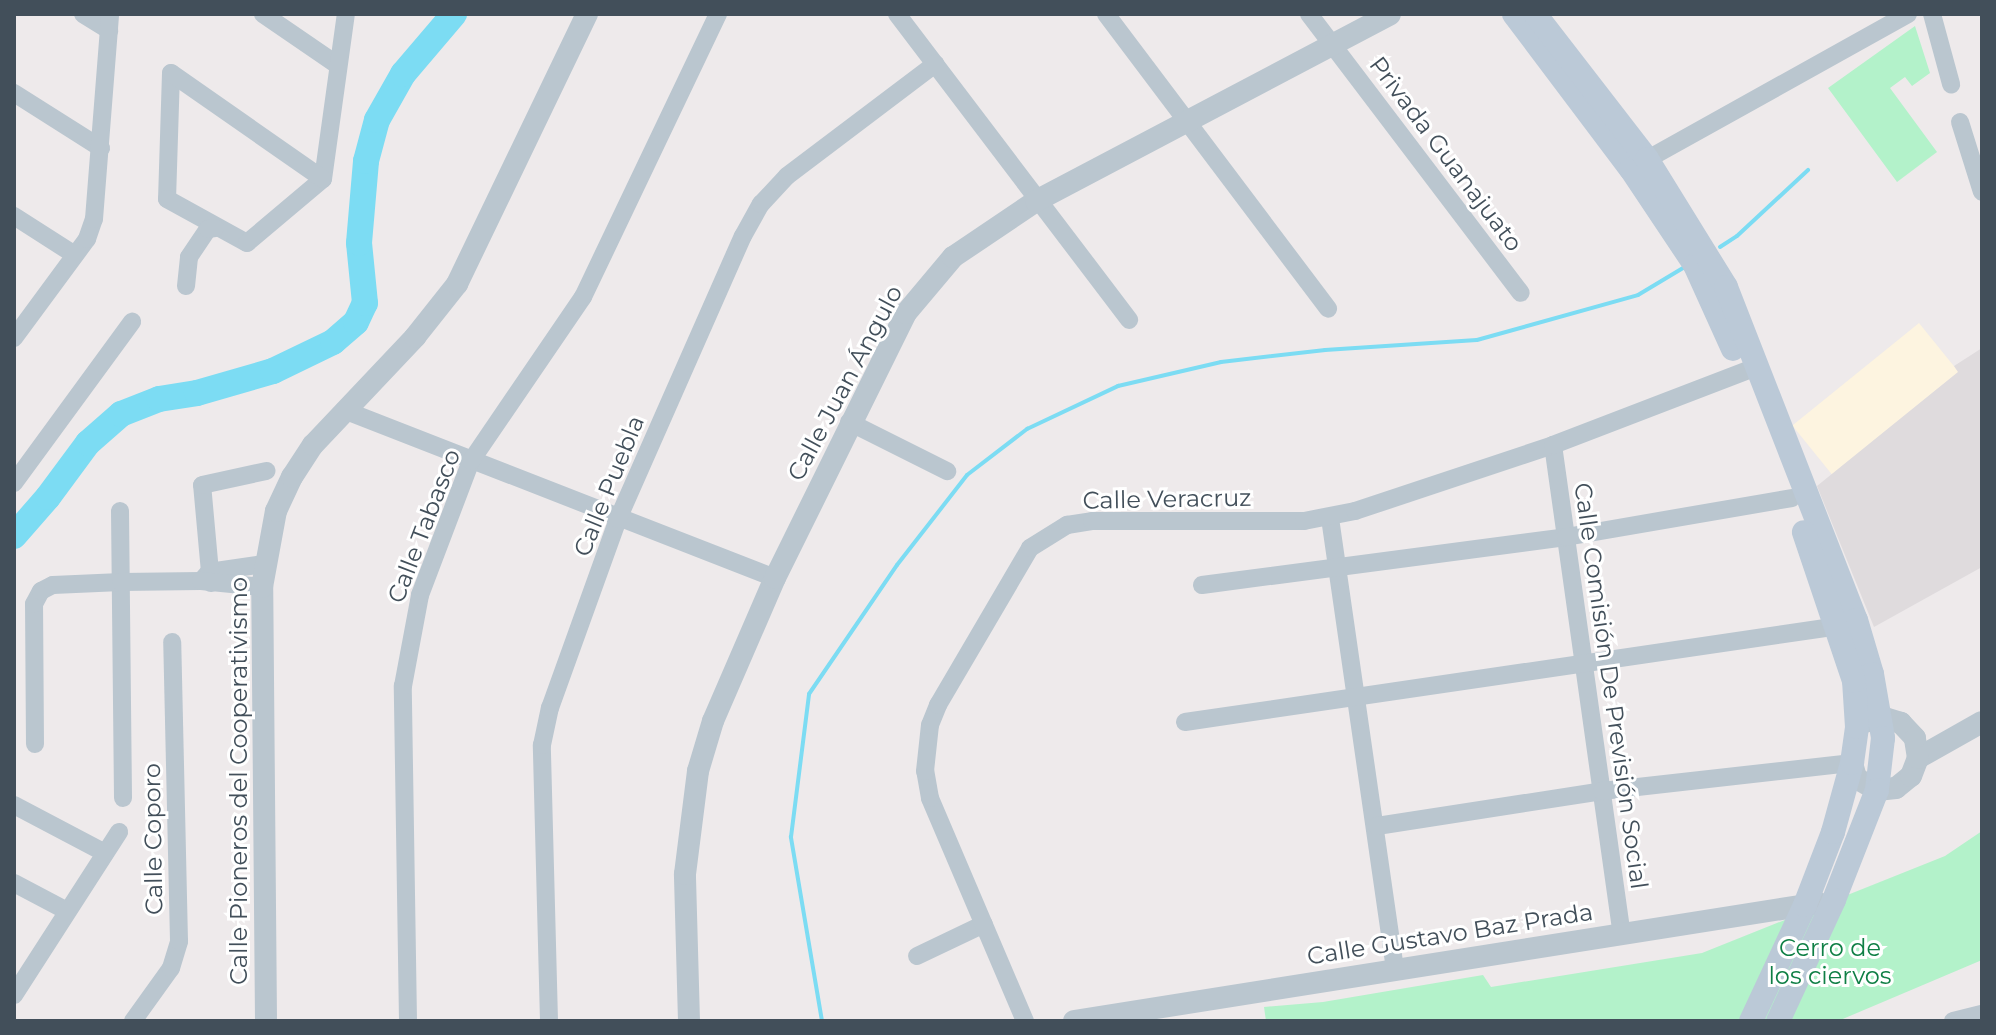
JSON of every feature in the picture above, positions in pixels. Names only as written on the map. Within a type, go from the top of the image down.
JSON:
[{"type":"main road","points":[[1514,14],[1639,164],[1709,255],[1726,287],[1749,370],[1839,626],[1854,681],[1857,727],[1852,763],[1833,832],[1805,905],[1751,1021]]},
{"type":"main road","points":[[1535,14],[1639,164]]},
{"type":"main road","points":[[1749,370],[1856,620],[1881,717],[1882,757],[1877,790],[1834,900],[1778,1021]]},
{"type":"street","points":[[14,337],[87,239],[94,219],[110,22],[83,14]]},
{"type":"street","points":[[263,14],[336,64]]},
{"type":"street","points":[[323,179],[171,73],[167,199],[247,243],[323,179],[336,64],[346,14]]},
{"type":"street","name":"Calle Pioneros del Cooperativismo","points":[[266,1021],[262,587],[276,511],[292,477],[313,445],[415,337],[457,284],[587,14]]},
{"type":"street","name":"Calle Tabasco","points":[[408,1021],[403,686],[420,595],[471,461],[583,297],[718,14]]},
{"type":"street","points":[[897,14],[1129,320]]},
{"type":"street","points":[[1106,14],[1328,309]]},
{"type":"street","name":"Privada Guanajuato","points":[[1309,14],[1521,293]]},
{"type":"street","name":"Calle Juan Ángulo","points":[[689,1021],[685,874],[698,771],[730,678],[775,578],[849,422],[906,313],[953,257],[1036,201],[1390,14]]},
{"type":"street","points":[[1639,164],[1876,21],[1908,14]]},
{"type":"street","points":[[1932,14],[1951,84]]},
{"type":"street","name":"Calle Puebla","points":[[549,1021],[542,745],[550,708],[618,519],[743,236],[761,204],[787,176],[935,64]]},
{"type":"street","points":[[14,93],[101,148]]},
{"type":"street","points":[[1960,122],[1982,192]]},
{"type":"street","points":[[14,216],[75,255]]},
{"type":"street","points":[[186,286],[194,216]]},
{"type":"street","points":[[189,257],[208,229],[215,228]]},
{"type":"street","points":[[14,483],[132,322]]},
{"type":"street","name":"Calle Veracruz","points":[[1025,1021],[930,798],[925,751],[938,705],[1030,548],[1067,525],[1092,521],[1277,522],[1330,518],[1553,445],[1749,370]]},
{"type":"street","points":[[344,410],[775,578]]},
{"type":"street","points":[[849,422],[947,471]]},
{"type":"street","name":"Calle Comisión De Previsión Social","points":[[1553,445],[1622,933]]},
{"type":"street","points":[[207,579],[202,485],[266,471]]},
{"type":"street","points":[[1202,585],[1566,537],[1792,498]]},
{"type":"street","points":[[120,511],[123,798]]},
{"type":"street","points":[[1330,518],[1377,826],[1395,968]]},
{"type":"street","points":[[207,579],[264,564]]},
{"type":"street","points":[[35,744],[34,604],[41,591],[53,585],[207,579],[262,587]]},
{"type":"street","points":[[1185,722],[1839,626]]},
{"type":"street","name":"Calle Coporo","points":[[133,1021],[171,968],[179,941],[172,642]]},
{"type":"street","points":[[1377,826],[1602,791],[1852,763],[1856,778],[1877,790],[1896,788],[1911,776],[1918,758],[1915,738],[1901,723],[1881,717],[1857,727]]},
{"type":"street","points":[[1918,758],[1982,722]]},
{"type":"street","points":[[14,805],[105,853]]},
{"type":"street","points":[[14,995],[119,832]]},
{"type":"street","points":[[14,883],[67,911]]},
{"type":"street","name":"Calle Gustavo Baz Prada","points":[[1074,1021],[1834,900]]},
{"type":"street","points":[[917,956],[984,924]]},
{"type":"street","points":[[1953,1021],[1982,1014]]},
{"type":"shaded area","points":[[1919,323],[1959,372],[1832,475],[1792,426]]},
{"type":"shaded area","points":[[1982,348],[1982,567],[1874,627],[1817,486],[1958,372],[1954,366]]},
{"type":"green space","points":[[1915,26],[1930,73],[1912,86],[1905,77],[1890,88],[1937,152],[1897,182],[1828,88]]},
{"type":"green space","name":"Cerro de los ciervos","points":[[1982,831],[1982,960],[1838,1021],[1266,1021],[1264,1007],[1323,1002],[1483,975],[1491,987],[1702,953],[1945,856]]},
{"type":"waterway","points":[[14,536],[88,443],[121,414],[159,399],[197,393],[273,371],[333,342],[356,322],[365,303],[359,243],[366,161],[377,120],[403,74],[454,14]]},
{"type":"waterway","points":[[1720,247],[1737,236],[1808,170]]},
{"type":"waterway","points":[[822,1021],[791,837],[809,694],[897,565],[967,475],[1027,429],[1118,386],[1221,362],[1325,350],[1477,340],[1638,295],[1683,268]]}]
